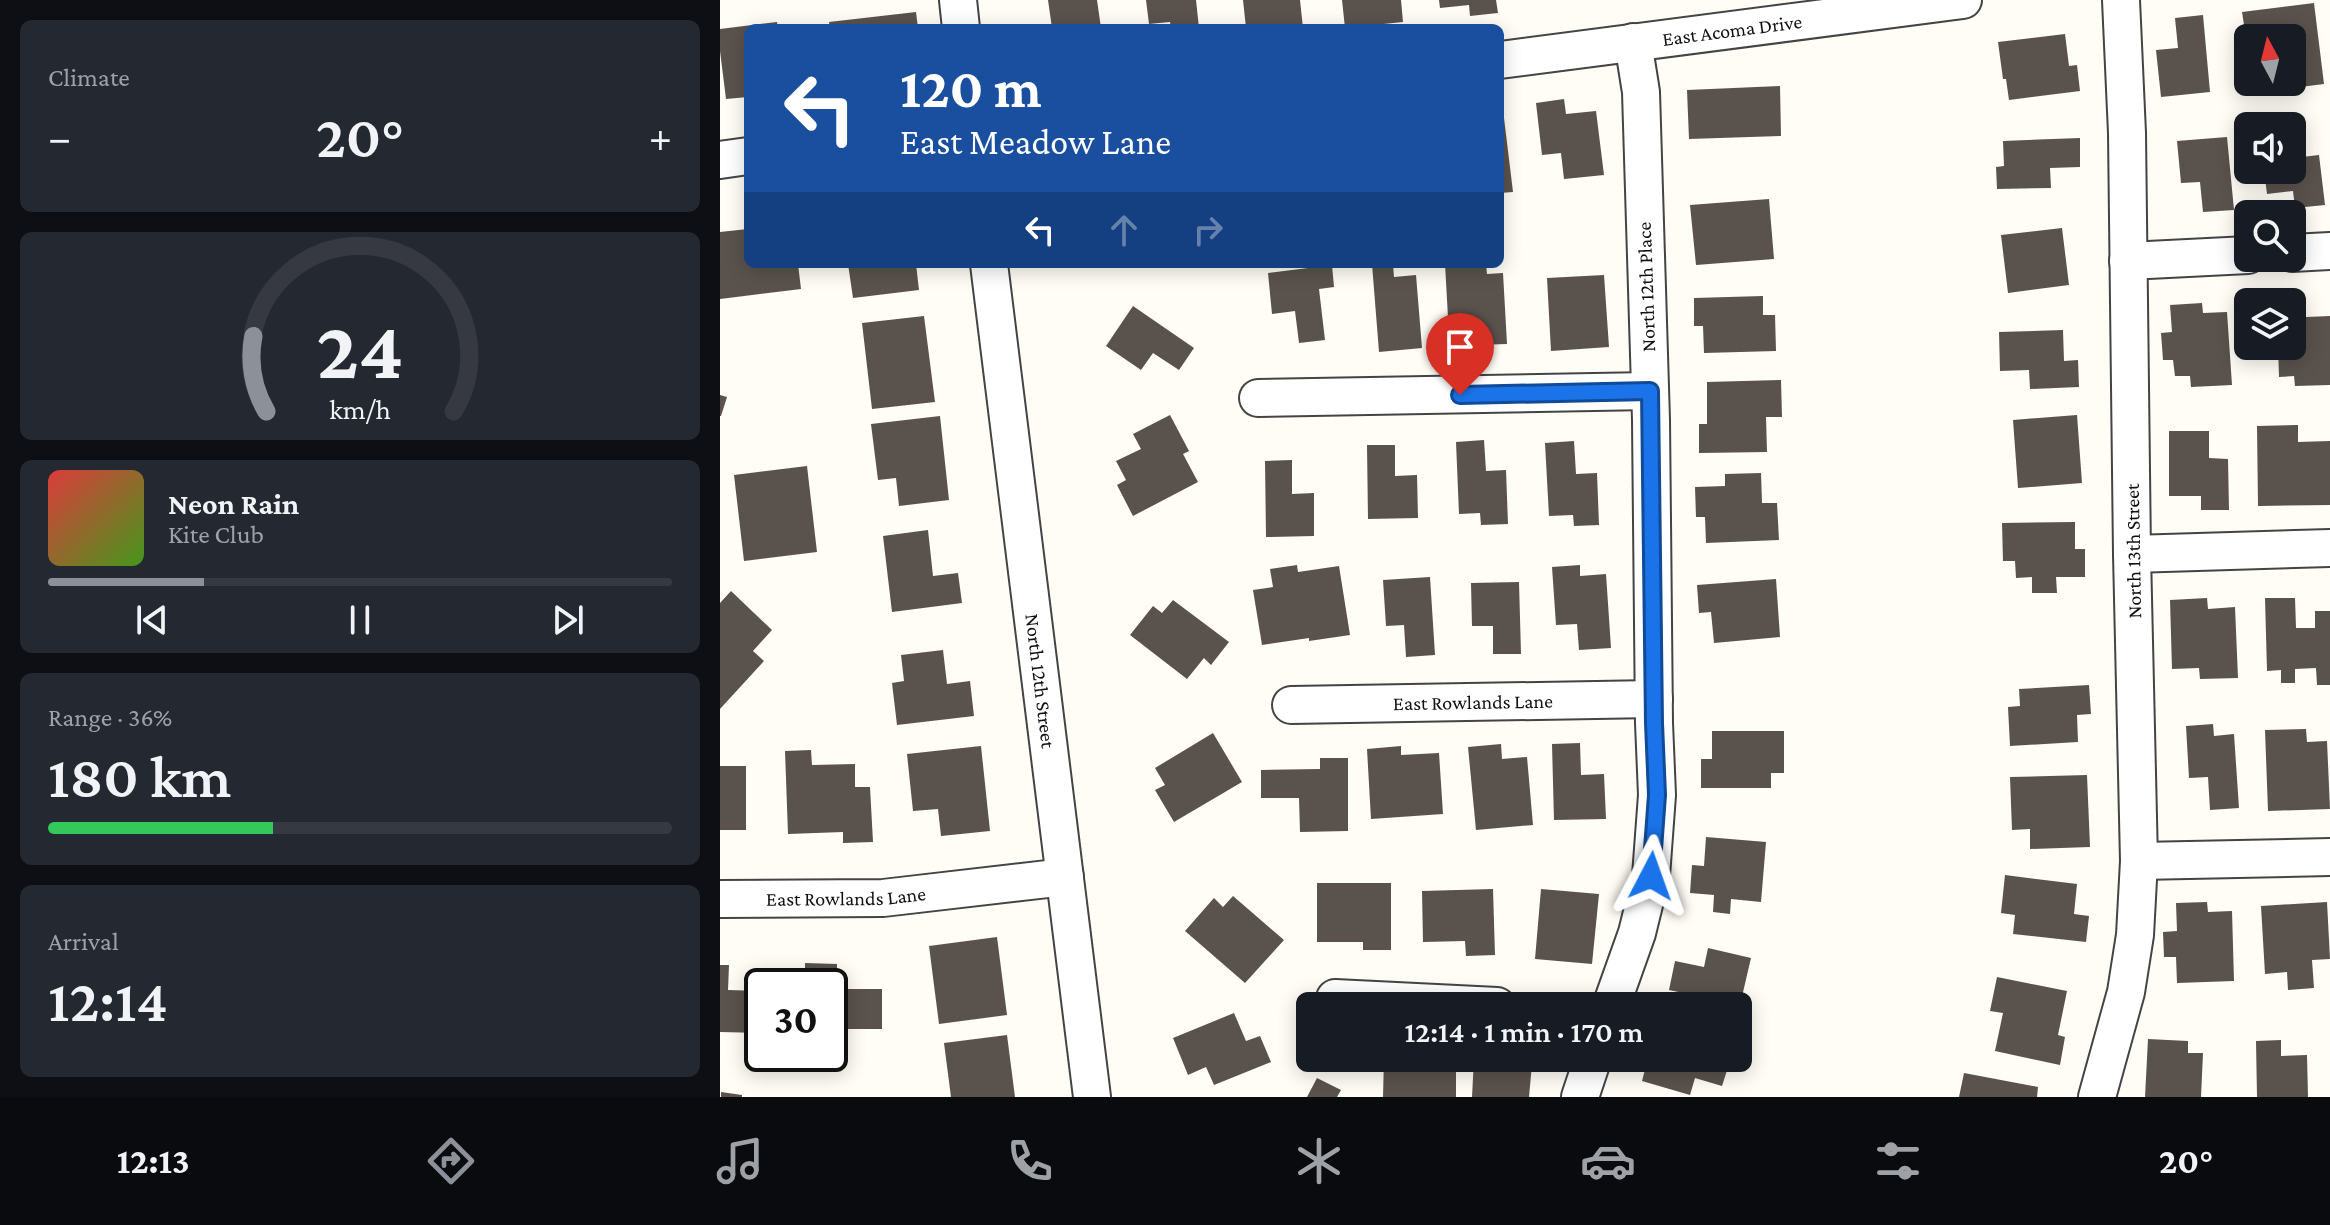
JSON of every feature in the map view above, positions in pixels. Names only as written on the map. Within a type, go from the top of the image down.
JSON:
[{"type":"street","points":[[958,0],[961,24]]},
{"type":"street","name":"East Acoma Drive","points":[[1504,59],[1963,0]]},
{"type":"street","name":"North 13th Street","points":[[2097,1097],[2126,992],[2135,935],[2139,861],[2127,133],[2121,0]]},
{"type":"street","name":"North 12th Place","points":[[1616,992],[1637,933],[1651,876],[1657,795],[1641,92],[1633,42]]},
{"type":"street","points":[[720,160],[744,157]]},
{"type":"street","points":[[2306,252],[2330,251]]},
{"type":"street","points":[[2128,261],[2234,256]]},
{"type":"street","name":"North 12th Street","points":[[989,268],[1092,1097]]},
{"type":"street","points":[[1258,398],[1650,391]]},
{"type":"street","points":[[2132,554],[2330,548]]},
{"type":"street","name":"East Rowlands Lane","points":[[1291,705],[1654,699]]},
{"type":"street","points":[[2139,861],[2330,857]]},
{"type":"street","name":"East Rowlands Lane","points":[[720,899],[883,898],[1065,877]]},
{"type":"street","points":[[1580,1097],[1588,1072]]},
{"type":"building","points":[[1048,0],[1097,0],[1100,24],[1051,24]]},
{"type":"building","points":[[1146,0],[1196,0],[1199,24],[1149,24]]},
{"type":"building","points":[[1243,0],[1300,0],[1303,24],[1246,24]]},
{"type":"building","points":[[1342,0],[1401,0],[1403,22],[1345,24]]},
{"type":"building","points":[[1439,0],[1496,0],[1498,13],[1470,16],[1469,5],[1440,8]]},
{"type":"building","points":[[2314,3],[2324,84],[2306,86],[2306,24],[2244,24],[2242,12]]},
{"type":"building","points":[[916,12],[918,24],[829,24]]},
{"type":"building","points":[[2203,15],[2210,92],[2161,97],[2156,50],[2178,48],[2175,18]]},
{"type":"building","points":[[744,26],[744,97],[726,99],[720,29]]},
{"type":"building","points":[[2065,34],[2069,66],[2077,65],[2080,91],[2009,100],[1998,42]]},
{"type":"building","points":[[1780,86],[1781,136],[1689,139],[1687,90]]},
{"type":"building","points":[[1564,99],[1566,114],[1596,111],[1604,175],[1564,179],[1561,153],[1542,155],[1536,103]]},
{"type":"building","points":[[1504,118],[1513,192],[1504,193]]},
{"type":"building","points":[[2227,137],[2234,210],[2203,212],[2200,182],[2181,183],[2177,141]]},
{"type":"building","points":[[2080,138],[2080,167],[2050,168],[2051,188],[1997,189],[1996,167],[2004,166],[2003,141]]},
{"type":"building","points":[[2319,155],[2325,205],[2306,207],[2306,200],[2294,200],[2293,191],[2267,194],[2266,184],[2306,184],[2306,157]]},
{"type":"building","points":[[1769,199],[1774,259],[1696,265],[1690,205]]},
{"type":"building","points":[[2062,228],[2069,285],[2008,293],[2001,235]]},
{"type":"building","points":[[744,229],[744,268],[798,268],[801,289],[720,299],[720,232]]},
{"type":"building","points":[[849,268],[916,268],[919,290],[853,298]]},
{"type":"building","points":[[1332,268],[1334,287],[1319,289],[1325,340],[1299,343],[1295,311],[1272,314],[1268,273]]},
{"type":"building","points":[[1372,268],[1393,268],[1394,277],[1416,275],[1422,348],[1379,352]]},
{"type":"building","points":[[1445,268],[1486,268],[1487,274],[1503,273],[1507,344],[1476,345],[1476,334],[1449,335]]},
{"type":"building","points":[[1604,275],[1609,347],[1551,351],[1547,278]]},
{"type":"building","points":[[1763,296],[1763,315],[1775,315],[1776,351],[1704,353],[1703,326],[1694,326],[1694,298]]},
{"type":"building","points":[[2202,303],[2203,313],[2227,312],[2232,385],[2191,387],[2190,376],[2175,376],[2173,360],[2163,360],[2161,333],[2172,332],[2170,305]]},
{"type":"building","points":[[1133,306],[1194,348],[1179,370],[1153,353],[1141,370],[1106,346]]},
{"type":"building","points":[[924,316],[935,402],[872,409],[862,323]]},
{"type":"building","points":[[2330,316],[2330,385],[2295,386],[2294,376],[2279,377],[2278,360],[2306,360],[2306,317]]},
{"type":"building","points":[[2063,330],[2064,361],[2078,360],[2079,387],[2030,389],[2029,370],[2000,371],[1999,332]]},
{"type":"building","points":[[1781,380],[1782,417],[1766,417],[1767,452],[1699,453],[1699,424],[1707,424],[1707,382]]},
{"type":"building","points":[[720,395],[727,397],[721,416],[720,416]]},
{"type":"building","points":[[1170,415],[1189,451],[1183,454],[1198,482],[1133,516],[1117,485],[1126,480],[1116,461],[1141,449],[1133,434]]},
{"type":"building","points":[[2077,415],[2082,483],[2018,488],[2013,420]]},
{"type":"building","points":[[940,416],[949,500],[899,506],[896,478],[878,480],[871,424]]},
{"type":"building","points":[[2298,425],[2298,442],[2330,441],[2330,505],[2258,506],[2257,426]]},
{"type":"building","points":[[2169,431],[2209,431],[2209,458],[2228,459],[2229,510],[2201,510],[2201,496],[2169,496]]},
{"type":"building","points":[[1484,440],[1486,471],[1506,470],[1508,524],[1481,525],[1480,513],[1459,514],[1456,442]]},
{"type":"building","points":[[1574,441],[1576,474],[1597,473],[1599,525],[1574,526],[1573,515],[1549,516],[1545,443]]},
{"type":"building","points":[[1367,445],[1395,445],[1395,476],[1417,475],[1418,518],[1368,519]]},
{"type":"building","points":[[1292,460],[1292,494],[1314,493],[1314,536],[1266,537],[1265,461]]},
{"type":"building","points":[[807,466],[817,552],[744,561],[734,475]]},
{"type":"building","points":[[1761,473],[1762,503],[1777,503],[1779,540],[1706,543],[1705,517],[1696,517],[1695,487],[1725,486],[1725,474]]},
{"type":"building","points":[[2075,522],[2075,549],[2085,549],[2085,577],[2056,577],[2057,593],[2032,593],[2032,577],[2016,578],[2015,561],[2003,561],[2002,523]]},
{"type":"building","points":[[928,530],[933,576],[958,573],[962,603],[892,612],[883,536]]},
{"type":"building","points":[[1297,565],[1298,572],[1339,566],[1350,635],[1262,645],[1253,590],[1273,587],[1270,569]]},
{"type":"building","points":[[1580,565],[1580,576],[1606,574],[1611,648],[1579,650],[1577,624],[1556,625],[1552,567]]},
{"type":"building","points":[[1430,577],[1435,655],[1406,657],[1404,625],[1386,626],[1383,580]]},
{"type":"building","points":[[1776,579],[1780,637],[1714,643],[1711,612],[1699,613],[1697,585]]},
{"type":"building","points":[[1519,582],[1521,654],[1493,654],[1493,626],[1472,626],[1471,583]]},
{"type":"building","points":[[731,591],[772,630],[753,651],[764,661],[720,709],[720,603]]},
{"type":"building","points":[[2207,598],[2208,609],[2235,607],[2238,678],[2200,679],[2199,668],[2172,669],[2170,600]]},
{"type":"building","points":[[2265,598],[2295,598],[2296,628],[2315,628],[2315,611],[2330,611],[2330,685],[2317,685],[2316,668],[2295,669],[2295,683],[2281,683],[2281,670],[2267,671]]},
{"type":"building","points":[[1173,600],[1229,642],[1211,665],[1204,658],[1187,679],[1130,635],[1153,606],[1162,613]]},
{"type":"building","points":[[943,650],[947,684],[970,681],[974,716],[897,725],[892,683],[904,681],[901,655]]},
{"type":"building","points":[[2089,685],[2091,714],[2077,715],[2078,742],[2010,746],[2008,707],[2020,706],[2019,689]]},
{"type":"building","points":[[2213,724],[2214,736],[2234,734],[2239,808],[2210,810],[2208,777],[2189,778],[2186,726]]},
{"type":"building","points":[[2306,729],[2307,742],[2327,741],[2330,809],[2268,811],[2265,730]]},
{"type":"building","points":[[1712,731],[1784,731],[1784,773],[1771,773],[1771,788],[1701,788],[1701,759],[1712,759]]},
{"type":"building","points":[[1213,733],[1242,782],[1174,822],[1155,790],[1165,785],[1155,768]]},
{"type":"building","points":[[1580,743],[1581,775],[1604,774],[1606,819],[1554,820],[1552,744]]},
{"type":"building","points":[[1501,744],[1502,759],[1527,757],[1533,825],[1476,830],[1468,747]]},
{"type":"building","points":[[981,746],[990,831],[941,836],[938,809],[913,811],[907,754]]},
{"type":"building","points":[[1401,746],[1401,755],[1439,753],[1443,814],[1371,819],[1367,749]]},
{"type":"building","points":[[811,750],[812,765],[855,764],[855,787],[870,787],[873,842],[843,843],[843,832],[788,834],[785,751]]},
{"type":"building","points":[[1320,758],[1348,758],[1348,831],[1300,832],[1299,798],[1261,798],[1261,770],[1320,769]]},
{"type":"building","points":[[720,766],[746,766],[746,830],[720,830]]},
{"type":"building","points":[[2087,775],[2090,847],[2030,849],[2030,829],[2012,830],[2010,777]]},
{"type":"building","points":[[1706,837],[1766,842],[1761,902],[1731,899],[1730,914],[1713,912],[1714,895],[1690,893],[1692,865],[1704,866]]},
{"type":"building","points":[[2005,875],[2077,884],[2074,914],[2089,916],[2086,942],[2013,934],[2015,915],[2001,913]]},
{"type":"building","points":[[1317,883],[1391,883],[1391,950],[1363,950],[1363,942],[1317,942]]},
{"type":"building","points":[[1493,889],[1495,955],[1466,956],[1465,941],[1423,942],[1422,891]]},
{"type":"building","points":[[1541,889],[1599,894],[1592,964],[1535,959]]},
{"type":"building","points":[[1233,896],[1284,940],[1245,983],[1185,931],[1214,898],[1223,907]]},
{"type":"building","points":[[2207,902],[2208,912],[2232,911],[2234,981],[2177,983],[2176,957],[2164,957],[2163,932],[2177,931],[2176,903]]},
{"type":"building","points":[[2327,902],[2330,959],[2312,960],[2314,988],[2288,990],[2287,972],[2265,974],[2261,906]]},
{"type":"building","points":[[997,937],[1007,1015],[939,1024],[929,946]]},
{"type":"building","points":[[1708,948],[1751,958],[1743,992],[1669,990],[1675,961],[1704,967]]},
{"type":"building","points":[[805,963],[837,964],[837,968],[805,968]]},
{"type":"building","points":[[720,965],[729,965],[728,990],[744,990],[744,1033],[720,1032]]},
{"type":"building","points":[[1997,977],[2067,991],[2058,1035],[2065,1037],[2060,1065],[1995,1051],[2003,1013],[1990,1011]]},
{"type":"building","points":[[848,989],[882,989],[882,1029],[848,1029]]},
{"type":"building","points":[[1234,1013],[1246,1041],[1260,1036],[1271,1062],[1214,1085],[1206,1067],[1188,1075],[1173,1038]]},
{"type":"building","points":[[1007,1035],[1015,1097],[951,1097],[944,1043]]},
{"type":"building","points":[[2148,1039],[2188,1041],[2188,1053],[2203,1053],[2201,1097],[2145,1097]]},
{"type":"building","points":[[2281,1040],[2281,1056],[2307,1055],[2308,1097],[2257,1097],[2256,1041]]},
{"type":"building","points":[[1384,1072],[1456,1072],[1456,1097],[1383,1097]]},
{"type":"building","points":[[1473,1072],[1531,1072],[1529,1097],[1472,1097]]},
{"type":"building","points":[[1644,1072],[1726,1072],[1722,1086],[1695,1078],[1690,1095],[1642,1081]]},
{"type":"building","points":[[1964,1073],[2038,1087],[2037,1097],[1959,1097]]},
{"type":"building","points":[[1317,1078],[1341,1090],[1337,1097],[1307,1097]]},
{"type":"building","points":[[721,1092],[742,1095],[742,1097],[721,1097]]},
{"type":"route","points":[[1460,395],[1650,391],[1657,795],[1651,876]]}]
